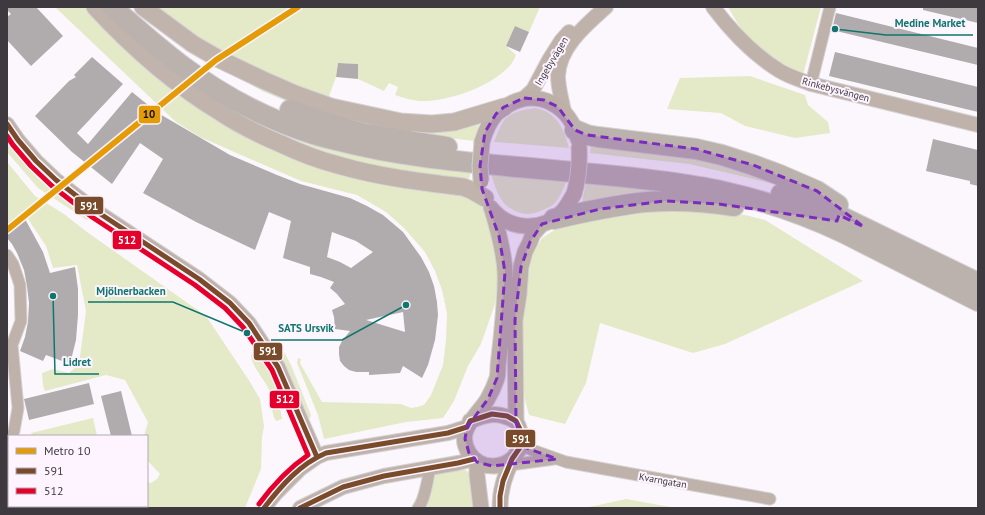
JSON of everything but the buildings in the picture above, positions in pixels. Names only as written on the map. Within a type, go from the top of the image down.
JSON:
[{"type":"highway","points":[[112,7],[182,66],[210,85],[241,104],[314,134],[365,148],[412,156],[631,177],[730,193],[823,223],[978,301]]},
{"type":"highway","points":[[132,7],[151,25],[216,73],[285,109],[321,122],[386,138],[453,148],[632,164],[732,180],[770,190],[809,203],[864,227],[978,283]]},
{"type":"highway","points":[[577,138],[587,135],[696,149],[722,155],[780,175],[817,192],[841,207],[864,227]]},
{"type":"highway","points":[[548,221],[631,204],[665,201],[720,204],[805,217]]},
{"type":"main road","points":[[95,7],[144,55],[185,89],[219,112],[254,132],[296,151],[336,165],[368,173],[407,180],[463,187],[471,190],[489,204],[504,219],[515,224],[532,226],[548,221]]},
{"type":"main road","points":[[143,7],[193,44],[219,59],[295,94],[331,107],[401,122],[432,124],[454,122],[504,107]]},
{"type":"main road","points":[[500,508],[500,496],[503,481],[514,457],[522,437],[516,421],[516,320],[521,267],[525,252],[533,234],[563,211],[574,194],[580,168],[577,138],[571,120],[558,107],[544,100],[524,98],[504,107],[496,114],[490,123],[482,142],[480,166],[481,181],[503,255],[505,291],[497,378],[488,399],[469,424],[465,439],[469,453],[484,465],[499,466],[514,457]]},
{"type":"main road","points":[[469,424],[481,417],[492,414],[507,416],[516,421]]},
{"type":"main road","points":[[476,460],[481,508]]},
{"type":"street","name":"Ingebyvägen","points":[[524,98],[533,90],[561,41],[576,24],[595,7]]},
{"type":"street","name":"Ingebyvägen","points":[[564,112],[559,91],[558,76],[560,62],[570,44],[582,28],[606,7]]},
{"type":"street","points":[[811,84],[830,7]]},
{"type":"street","name":"Rinkebysvängen","points":[[713,9],[760,58],[796,78],[811,84],[978,125]]},
{"type":"street","points":[[7,124],[31,156],[56,180],[96,211],[199,279],[230,303],[249,323],[278,367],[317,457]]},
{"type":"street","points":[[9,253],[20,285],[25,311],[10,344],[18,408],[14,431],[12,435]]},
{"type":"street","points":[[264,508],[300,469],[317,457],[326,453],[442,434],[469,424]]},
{"type":"street","points":[[514,457],[557,459]]},
{"type":"street","name":"Kvarngatan","points":[[514,457],[557,459],[566,462],[770,500]]},
{"type":"street","points":[[300,508],[343,486],[430,467],[476,460]]},
{"type":"street","points":[[418,508],[427,485],[430,467]]},
{"type":"highlighted area","points":[[524,98],[544,100],[558,107],[575,130],[587,135],[696,149],[753,165],[817,191],[864,227],[839,215],[837,221],[719,204],[665,201],[600,209],[542,224],[530,242],[521,267],[515,320],[516,421],[521,446],[557,459],[492,466],[477,462],[469,453],[465,439],[467,427],[488,399],[497,378],[505,272],[499,236],[482,189],[480,166],[485,132],[496,114],[504,107]]},
{"type":"green space","points":[[55,7],[86,7],[126,49],[334,172],[367,182],[465,191],[476,198],[482,207],[494,238],[499,279],[495,304],[481,344],[468,366],[454,401],[443,418],[406,422],[324,439],[318,415],[297,363],[298,358],[301,359],[300,363],[322,402],[401,404],[411,408],[424,405],[431,395],[443,365],[447,313],[442,290],[435,271],[425,252],[404,228],[386,212],[357,195],[301,181],[200,137],[176,122]]},
{"type":"green space","points":[[154,7],[540,7],[529,32],[515,26],[506,46],[516,55],[512,63],[494,79],[470,91],[443,99],[419,101],[395,95],[398,87],[389,83],[384,91],[358,79],[358,64],[338,63],[336,77],[328,99],[306,92],[216,50]]},
{"type":"green space","points":[[728,7],[821,7],[803,75],[764,53],[744,34]]},
{"type":"green space","points":[[222,68],[331,112],[480,120],[475,141],[404,133],[310,111],[262,91]]},
{"type":"green space","points":[[750,76],[805,95],[808,105],[828,122],[830,133],[795,138],[745,126],[721,113],[667,109],[680,78]]},
{"type":"green space","points":[[219,99],[471,171],[469,179],[445,177],[334,160],[231,114]]},
{"type":"green space","points":[[535,108],[546,111],[556,119],[564,133],[569,148],[494,142],[505,119],[511,114]]},
{"type":"green space","points":[[7,137],[25,160],[55,189],[88,217],[87,220],[38,188],[7,152]]},
{"type":"green space","points":[[591,143],[711,159],[801,191],[689,164],[590,153]]},
{"type":"green space","points":[[7,162],[35,196],[64,214],[87,232],[206,316],[260,399],[264,426],[262,437],[261,469],[245,508],[99,508],[148,507],[148,482],[151,483],[157,479],[160,474],[148,461],[148,435],[144,435],[148,422],[125,380],[106,375],[45,391],[42,373],[53,369],[69,373],[79,364],[86,311],[77,265],[53,268],[46,246],[26,216],[7,227]]},
{"type":"green space","points":[[491,174],[567,180],[560,196],[554,204],[532,214],[525,214],[513,210],[503,202],[497,192]]},
{"type":"green space","points":[[586,182],[641,186],[707,198],[581,208]]},
{"type":"green space","points":[[705,209],[745,215],[765,220],[863,281],[725,344],[693,353],[600,323],[586,383],[565,424],[529,415],[525,400],[521,361],[523,311],[532,256],[542,238],[561,226],[623,211]]},
{"type":"green space","points":[[282,348],[291,365],[311,415],[310,418],[305,418],[279,352]]},
{"type":"green space","points":[[260,352],[273,379],[279,402],[282,419],[276,421],[273,414],[270,392],[253,364],[251,355]]},
{"type":"green space","points":[[93,418],[97,435],[32,435],[31,433]]},
{"type":"green space","points":[[462,468],[470,473],[475,508],[423,508],[432,477],[435,473]]},
{"type":"green space","points":[[626,499],[676,508],[585,508]]},
{"type":"metro line","name":"10","points":[[7,230],[216,60],[298,7]]},
{"type":"transit line","name":"591","points":[[7,124],[18,140],[36,161],[56,180],[96,211],[199,279],[230,303],[249,323],[278,367],[317,457]]},
{"type":"transit line","name":"512","points":[[7,136],[31,166],[52,186],[92,217],[195,285],[225,308],[243,327],[272,370],[308,455],[294,465],[259,504]]},
{"type":"transit line","name":"591","points":[[467,427],[470,421],[492,414],[507,416],[516,421],[520,429],[521,446],[512,459],[503,481],[500,496],[500,508]]},
{"type":"transit line","name":"591","points":[[264,508],[299,469],[326,453],[448,433],[467,427]]},
{"type":"transit line","name":"591","points":[[300,508],[343,487],[384,476],[474,459]]},
{"type":"place","name":"Medine Market","points":[[835,29]]},
{"type":"place","name":"Lidret","points":[[53,296]]},
{"type":"place","name":"SATS Ursvik","points":[[406,305]]},
{"type":"place","name":"Mjölnerbacken","points":[[247,333]]}]
